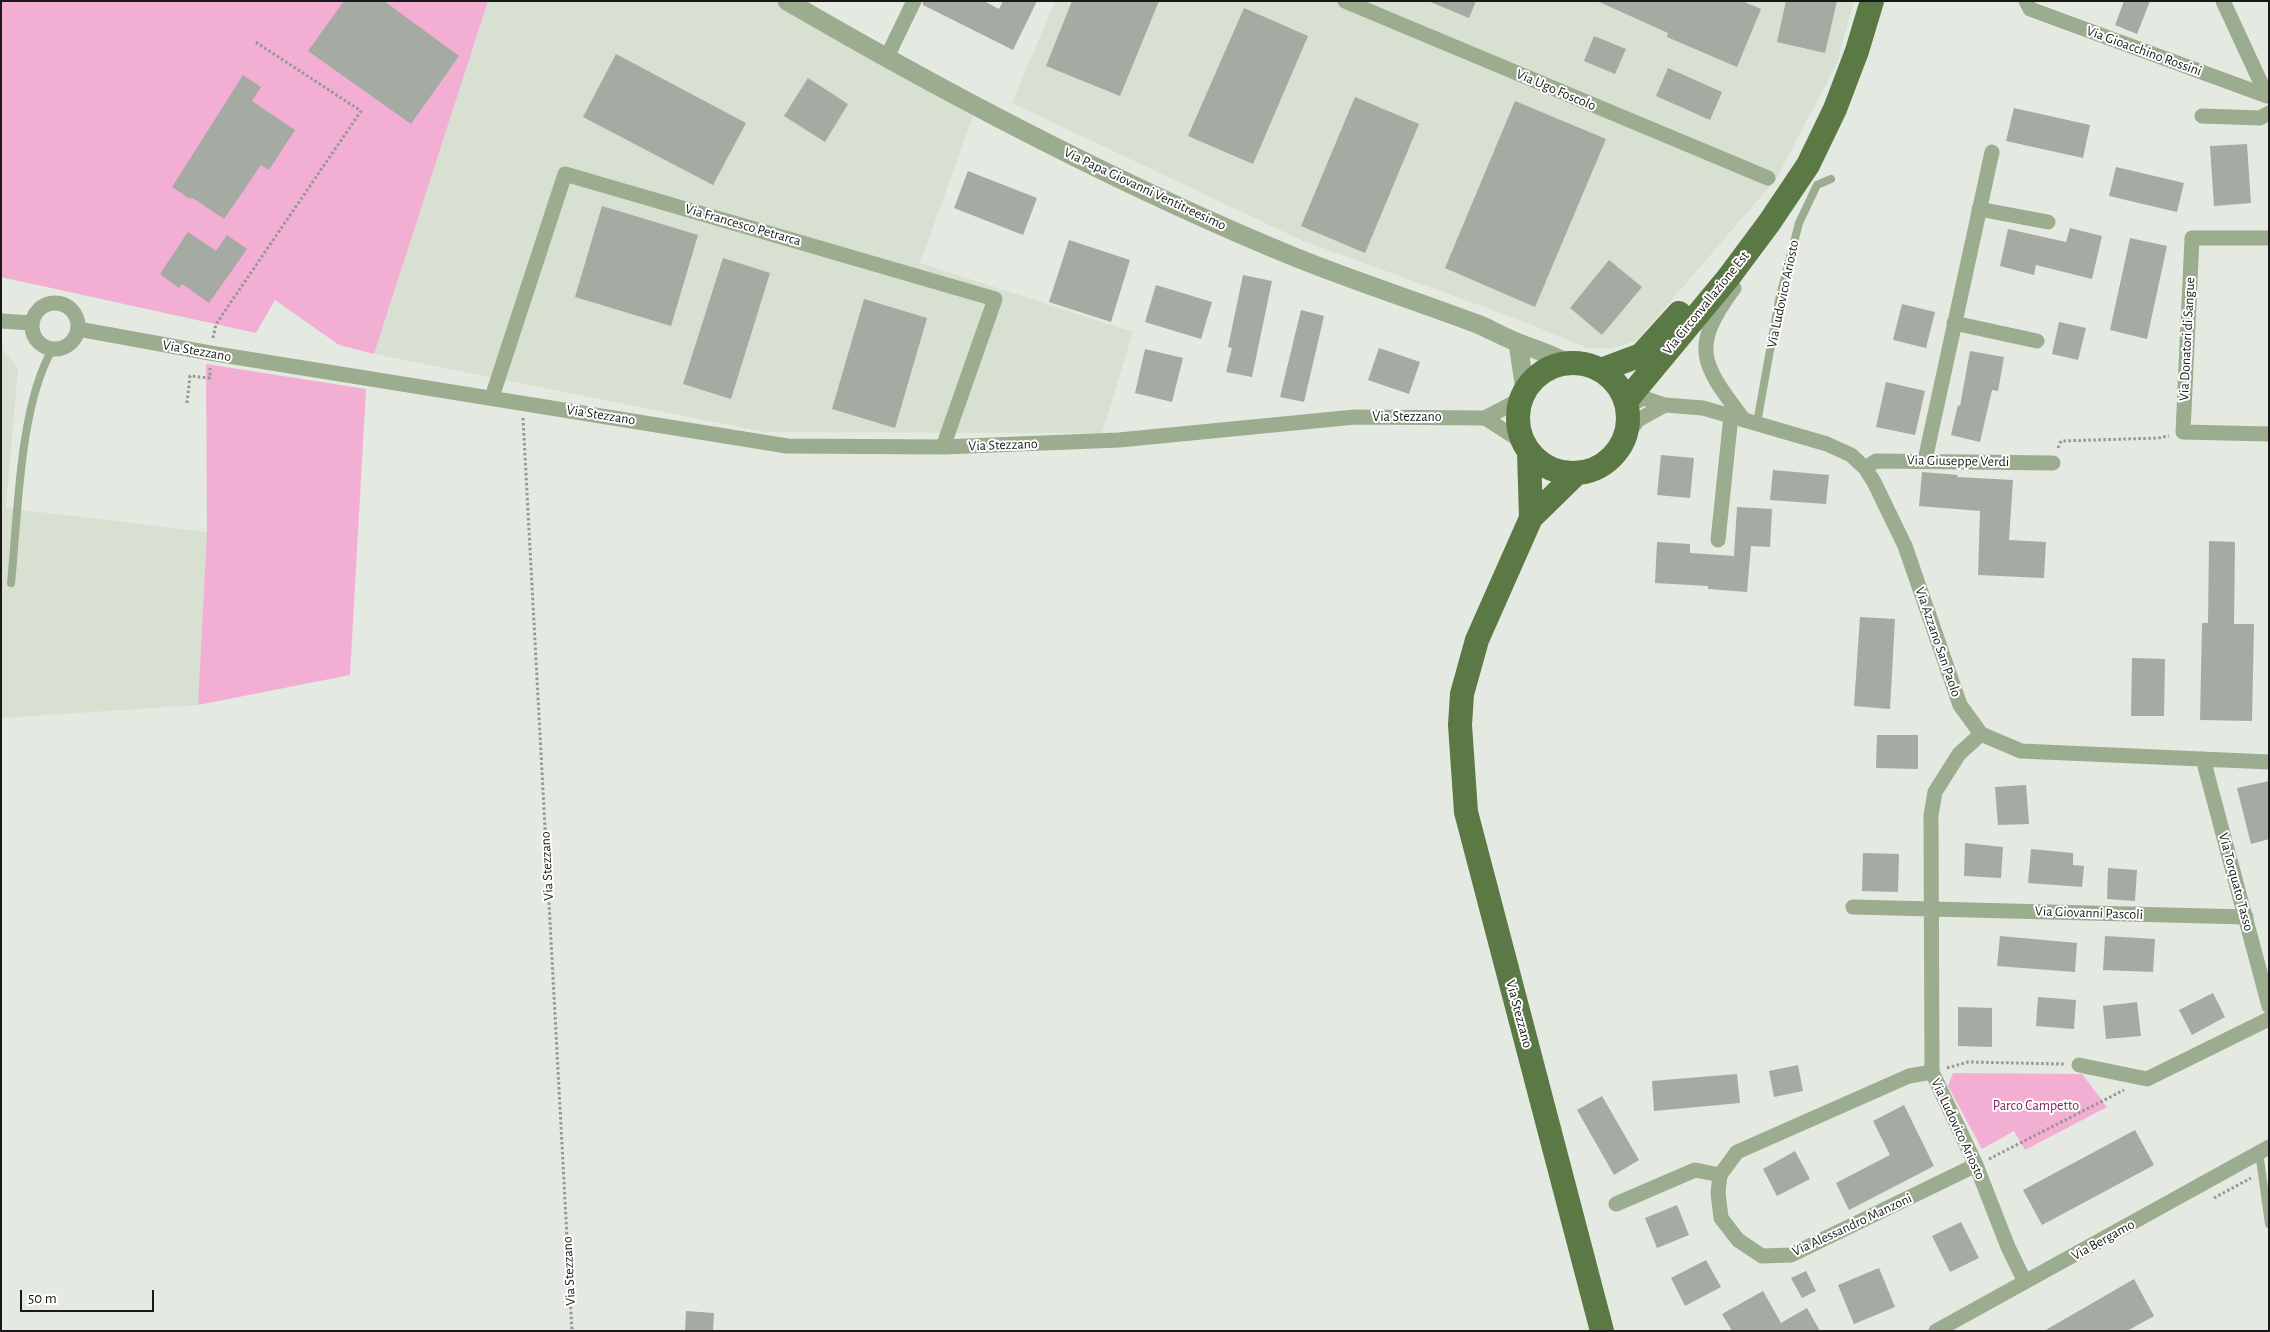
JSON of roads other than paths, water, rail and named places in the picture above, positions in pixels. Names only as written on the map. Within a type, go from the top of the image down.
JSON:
[{"type":"main road","name":"Via Circonvallazione Est","points":[[1627,404],[1769,224],[1808,164],[1835,109],[1858,51],[1872,1]]},
{"type":"main road","name":"Via Circonvallazione Est","points":[[1601,370],[1641,355],[1782,202]]},
{"type":"main road","points":[[1526,448],[1550,469],[1576,474],[1587,472],[1607,462],[1622,446],[1629,419],[1627,404],[1616,383],[1601,370],[1590,365],[1567,363],[1550,367],[1536,377],[1523,394],[1518,422],[1526,448],[1531,518]]},
{"type":"main road","points":[[1531,518],[1576,474]]},
{"type":"main road","name":"Via Stezzano","points":[[1531,518],[1477,640],[1462,694],[1460,726],[1466,812],[1602,1331]]},
{"type":"street","name":"Via Papa Giovanni Ventitreesimo","points":[[787,1],[886,59],[1006,123],[1151,193],[1298,258],[1482,326],[1518,343],[1550,353],[1567,363]]},
{"type":"street","points":[[886,59],[914,1]]},
{"type":"street","name":"Via Ugo Foscolo","points":[[1345,1],[1768,178]]},
{"type":"street","name":"Via Gioacchino Rossini","points":[[2026,1],[2030,9],[2268,98]]},
{"type":"street","points":[[2223,1],[2268,98]]},
{"type":"street","points":[[2202,116],[2260,118],[2269,113]]},
{"type":"street","points":[[1925,460],[1992,152]]},
{"type":"street","name":"Via Francesco Petrarca","points":[[492,397],[565,174],[995,299],[943,447]]},
{"type":"street","points":[[1979,209],[2048,222]]},
{"type":"street","points":[[1718,540],[1744,419],[1712,377],[1707,358],[1706,339],[1714,314],[1750,265],[1769,224]]},
{"type":"street","name":"Via Donatori di Sangue","points":[[2269,238],[2192,238],[2183,432],[2269,434]]},
{"type":"street","points":[[62,304],[74,313],[78,329],[72,342],[66,347],[52,350],[39,344],[35,338],[32,324],[39,309],[46,305],[62,304]]},
{"type":"street","points":[[1,321],[32,324]]},
{"type":"street","points":[[1954,323],[2037,341]]},
{"type":"street","name":"Via Stezzano","points":[[78,329],[210,353],[524,402],[787,446],[943,447],[1119,440],[1355,417],[1485,418],[1523,394]]},
{"type":"street","points":[[1518,343],[1523,394]]},
{"type":"street","name":"Via Azzano San Paolo","points":[[1627,404],[1644,398],[1665,405],[1703,408],[1744,419],[1827,444],[1851,455],[1865,468],[1874,482],[1904,546],[1960,705],[1981,734]]},
{"type":"street","points":[[1626,436],[1638,420],[1665,405]]},
{"type":"street","points":[[1485,418],[1526,448]]},
{"type":"street","name":"Via Giuseppe Verdi","points":[[1865,468],[1876,461],[1925,460],[2053,463]]},
{"type":"street","points":[[1981,734],[2022,751],[2269,762]]},
{"type":"street","name":"Via Ludovico Ariosto","points":[[1981,734],[1960,754],[1935,792],[1930,815],[1932,1072],[1976,1165],[2008,1247],[2025,1282]]},
{"type":"street","name":"Via Torquato Tasso","points":[[2202,759],[2269,1006]]},
{"type":"street","points":[[1853,907],[1932,908]]},
{"type":"street","name":"Via Giovanni Pascoli","points":[[1932,908],[2246,917]]},
{"type":"street","points":[[2079,1065],[2147,1079],[2269,1019]]},
{"type":"street","points":[[1616,1204],[1695,1170],[1720,1175],[1737,1152],[1909,1076],[1932,1072]]},
{"type":"street","name":"Via Bergamo","points":[[1936,1331],[2264,1149]]},
{"type":"street","name":"Via Alessandro Manzoni","points":[[1720,1175],[1718,1193],[1721,1218],[1738,1240],[1762,1256],[1791,1255],[1976,1165]]},
{"type":"lane","name":"Via Ludovico Ariosto","points":[[1744,419],[1779,300],[1799,223],[1817,185],[1831,179]]},
{"type":"lane","points":[[11,583],[26,437],[42,368],[52,350]]},
{"type":"lane","points":[[2264,1149],[2269,1224]]},
{"type":"park label","name":"Parco Campetto","points":[[2036,1106]]}]
